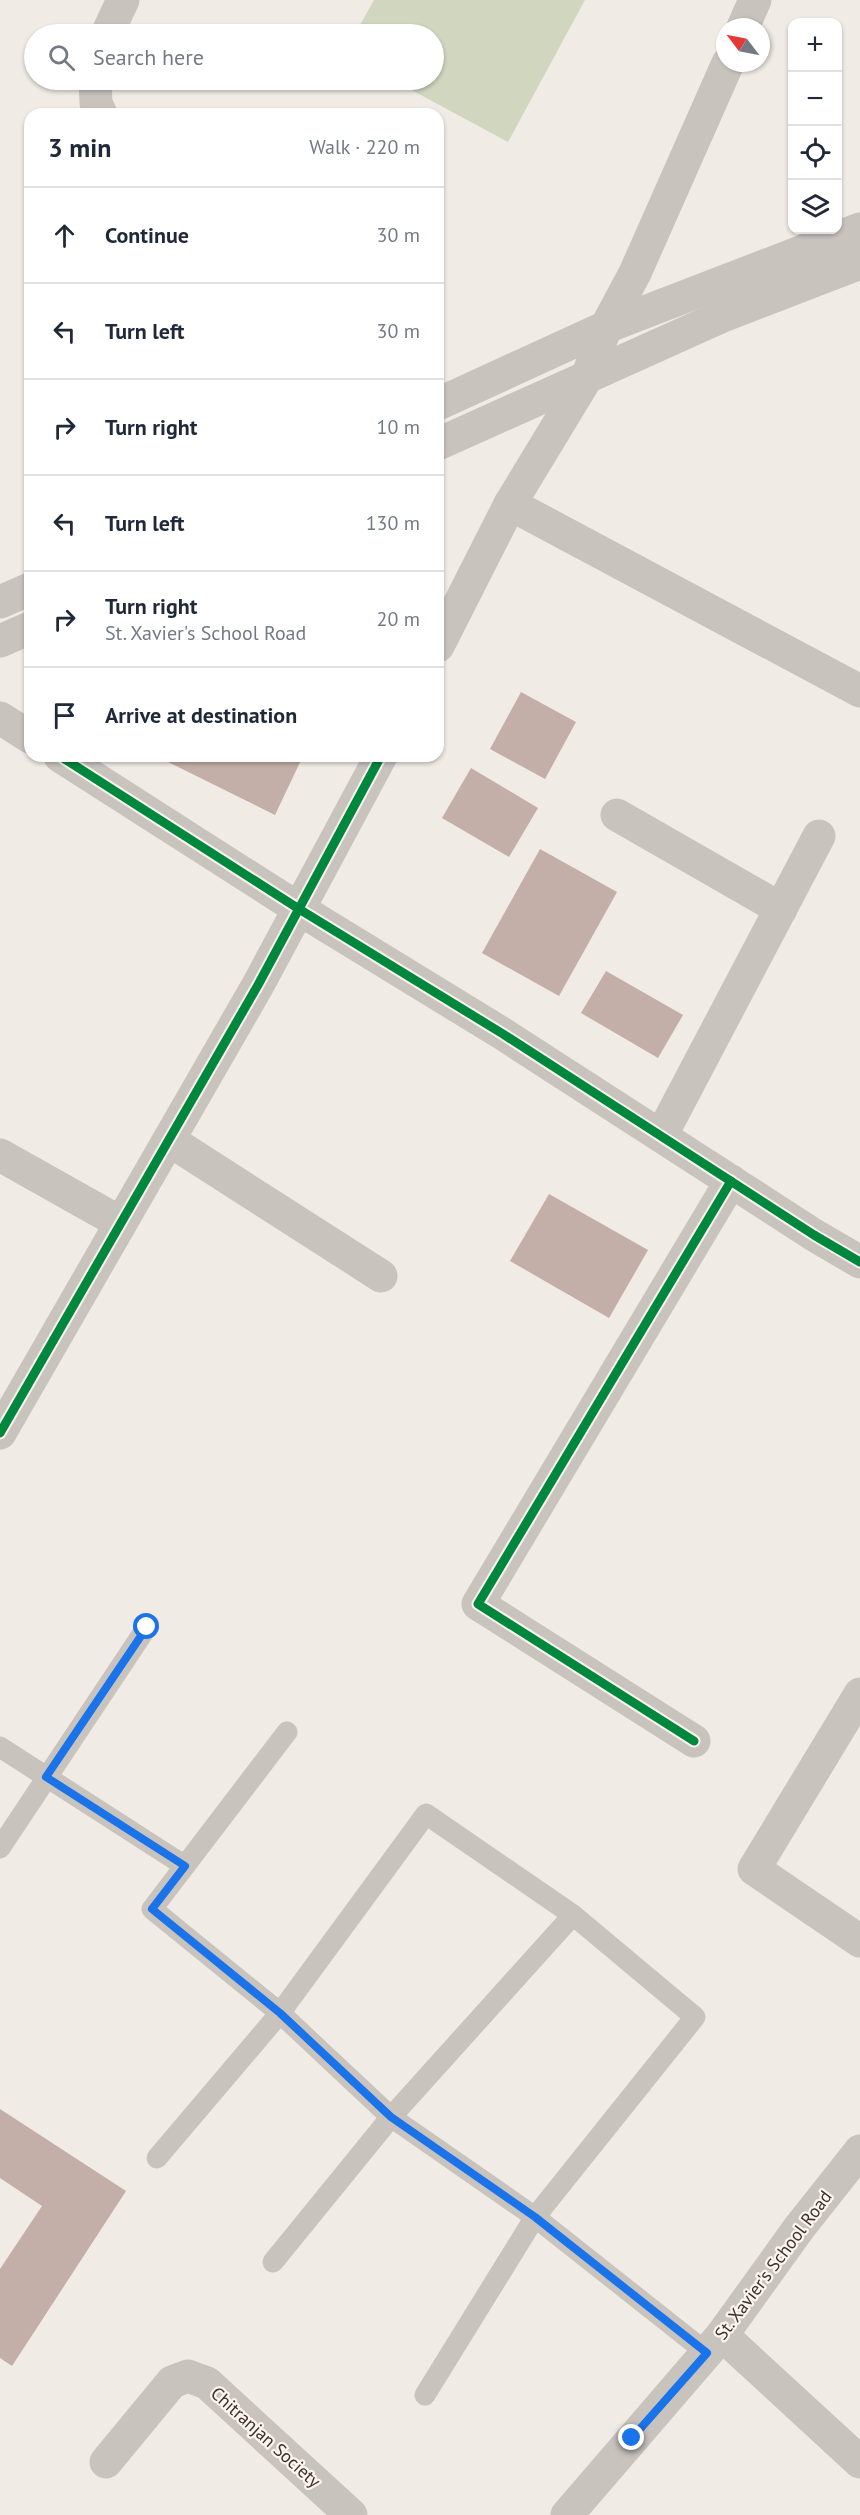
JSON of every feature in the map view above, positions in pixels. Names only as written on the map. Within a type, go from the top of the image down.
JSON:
[{"type":"street","points":[[112,24],[123,0]]},
{"type":"street","points":[[748,18],[755,0]]},
{"type":"street","points":[[444,634],[510,504],[587,377],[606,327],[635,273],[724,72]]},
{"type":"street","points":[[95,90],[98,108]]},
{"type":"street","points":[[444,401],[606,327],[860,229]]},
{"type":"street","points":[[444,441],[725,315],[860,263]]},
{"type":"street","points":[[510,504],[860,691]]},
{"type":"street","points":[[0,602],[24,592]]},
{"type":"street","points":[[0,641],[24,630]]},
{"type":"street","points":[[0,718],[24,733]]},
{"type":"street","points":[[69,762],[299,909],[503,1034],[860,1262]]},
{"type":"street","points":[[0,1433],[170,1140],[378,762]]},
{"type":"street","points":[[617,814],[781,909]]},
{"type":"street","points":[[661,1136],[819,836]]},
{"type":"street","points":[[170,1140],[381,1276]]},
{"type":"street","points":[[0,1155],[121,1223]]},
{"type":"street","points":[[694,1741],[478,1604],[731,1181]]},
{"type":"street","points":[[860,1694],[754,1869],[860,1941]]},
{"type":"street","name":"St. Xavier's School Road","points":[[567,2515],[715,2344],[799,2228],[860,2151]]},
{"type":"street","points":[[715,2344],[860,2462]]},
{"type":"street","name":"Chitranjan Society","points":[[106,2462],[172,2382],[188,2376],[207,2383],[351,2515]]},
{"type":"lane","points":[[0,1848],[147,1627]]},
{"type":"lane","points":[[287,1732],[152,1909],[280,2013],[391,2117],[715,2344]]},
{"type":"lane","points":[[0,1747],[185,1866]]},
{"type":"lane","points":[[157,2158],[280,2013],[426,1814],[573,1915],[695,2017],[535,2217],[425,2395]]},
{"type":"lane","points":[[273,2262],[391,2117],[573,1915]]},
{"type":"green space","points":[[374,0],[585,0],[508,142],[412,90],[444,90],[444,24],[361,24]]},
{"type":"building","points":[[521,692],[576,722],[545,779],[490,749]]},
{"type":"building","points":[[168,762],[300,762],[275,815]]},
{"type":"building","points":[[471,768],[538,808],[509,857],[442,818]]},
{"type":"building","points":[[540,849],[617,892],[559,996],[482,953]]},
{"type":"building","points":[[606,971],[683,1015],[658,1058],[581,1013]]},
{"type":"building","points":[[549,1194],[648,1250],[609,1318],[510,1261]]},
{"type":"building","points":[[0,2109],[126,2191],[12,2366],[0,2358],[0,2269],[42,2206],[0,2178]]},
{"type":"cycle path","points":[[69,762],[299,909],[503,1034],[814,1235],[860,1262]]},
{"type":"cycle path","points":[[0,1433],[258,985],[378,762]]},
{"type":"cycle path","points":[[694,1741],[478,1604],[731,1181]]},
{"type":"route","points":[[147,1627],[46,1777],[185,1866],[152,1909],[280,2013],[391,2117],[535,2217],[707,2353],[632,2438]]}]
